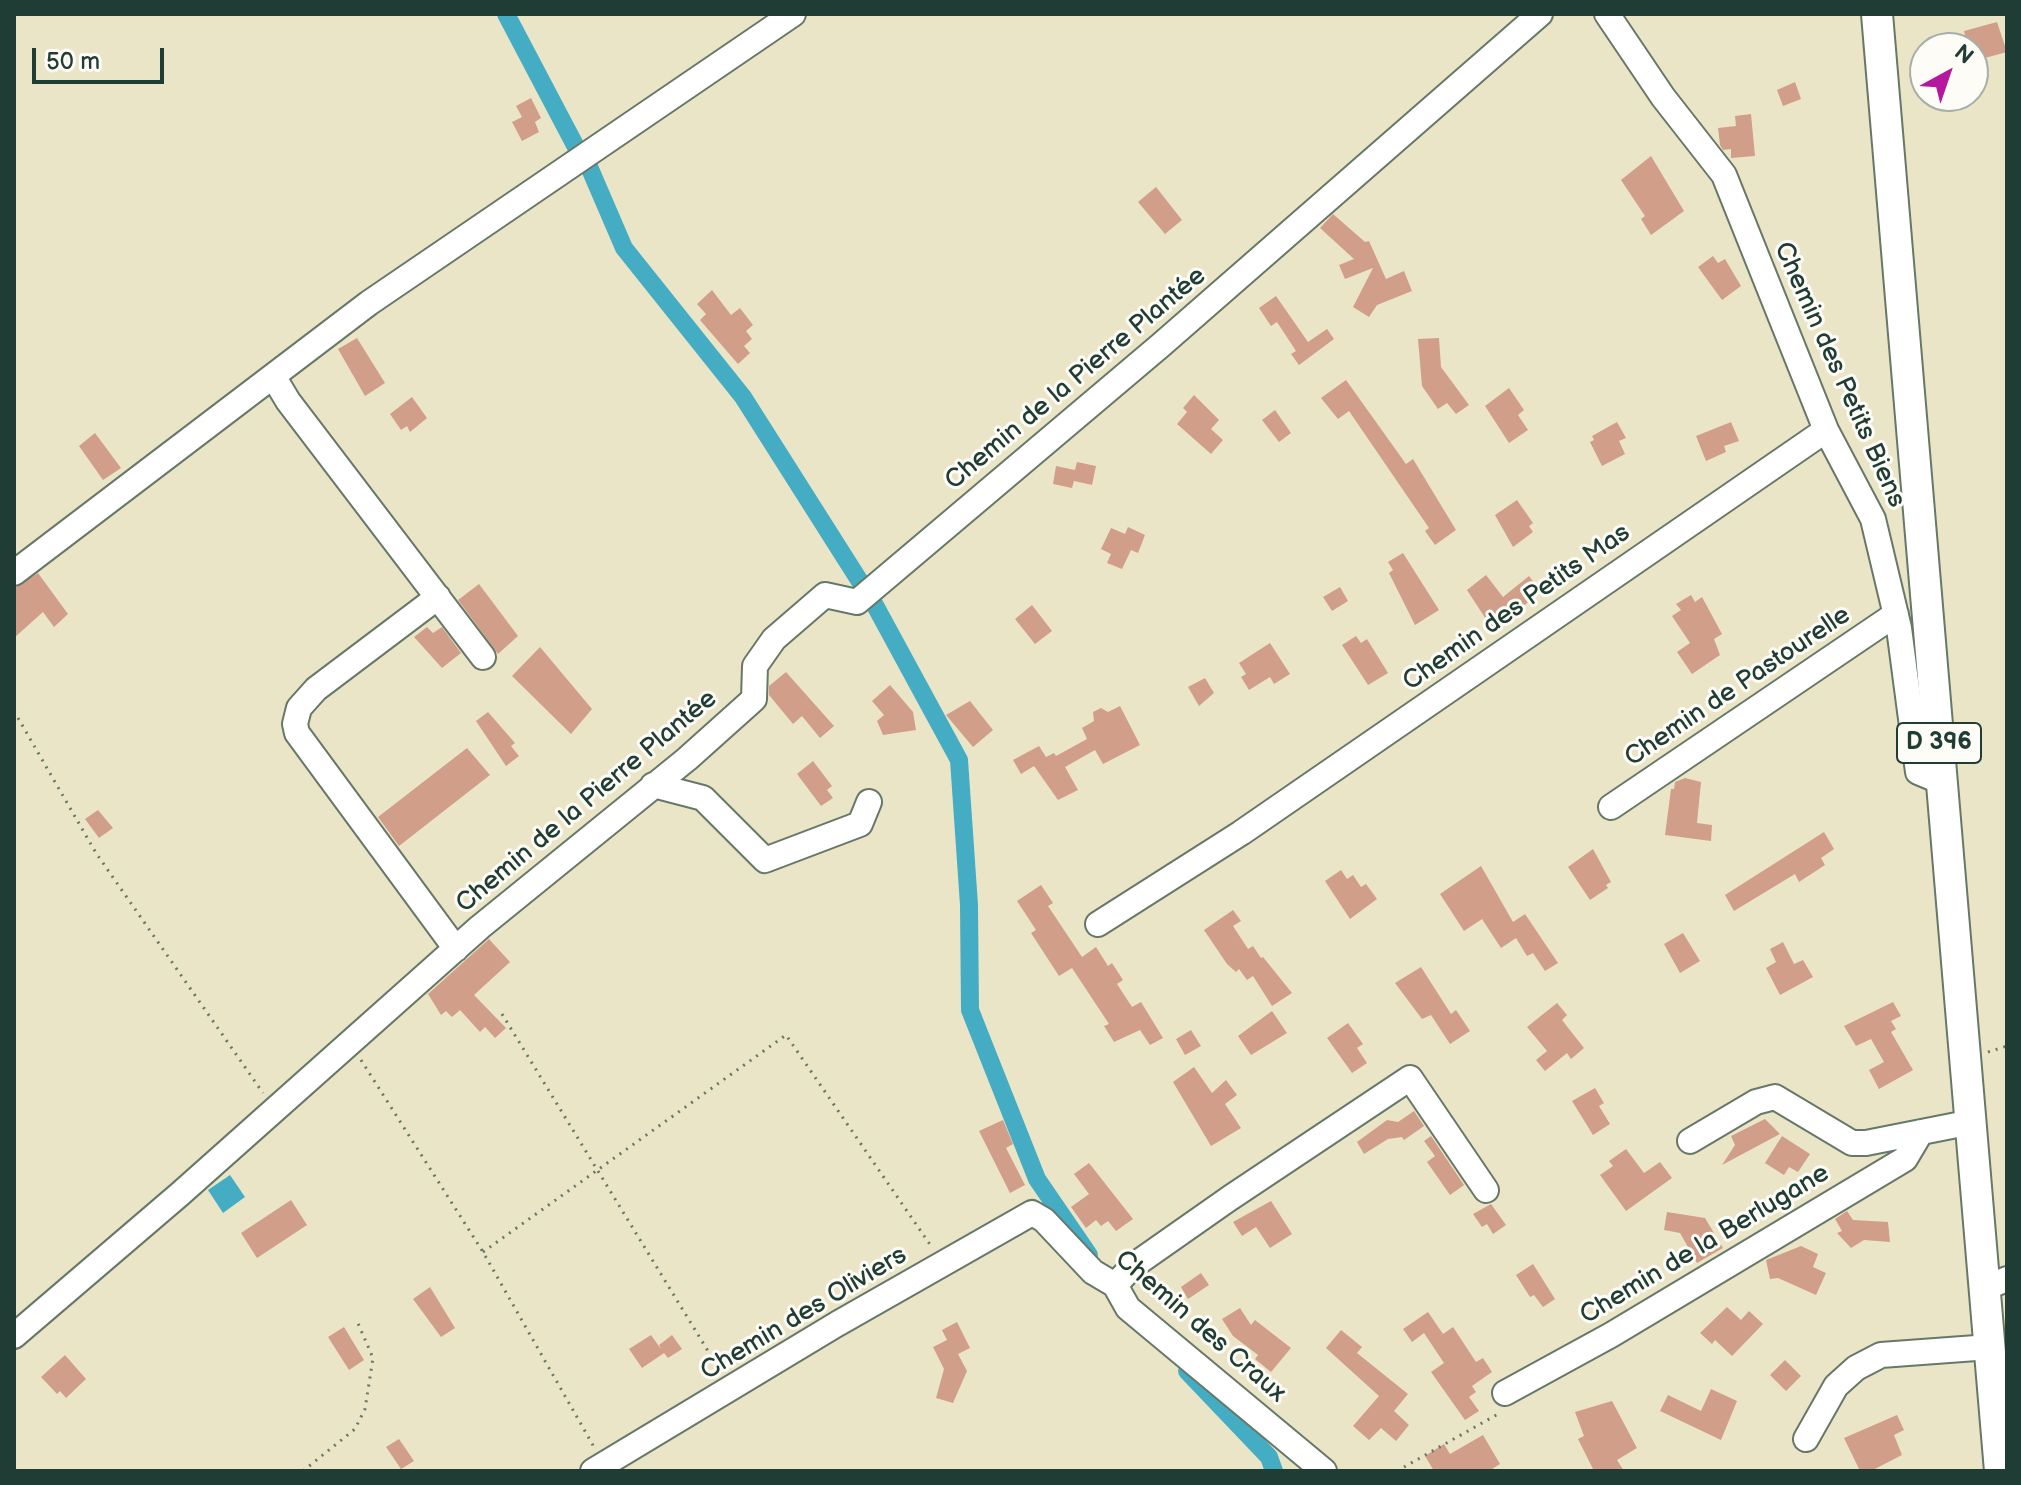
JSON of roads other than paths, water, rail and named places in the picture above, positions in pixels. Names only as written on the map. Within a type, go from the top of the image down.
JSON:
[{"type":"main road","name":"D 396","points":[[1877,14],[1972,1122],[1996,1284],[1990,1347],[2000,1471]]},
{"type":"street","points":[[14,573],[369,303],[793,14]]},
{"type":"street","name":"Chemin de la Pierre Plantée","points":[[14,1336],[180,1194],[456,949],[754,699],[755,666],[774,639],[825,595],[857,602],[1172,335],[1540,14]]},
{"type":"street","name":"Chemin des Petits Biens","points":[[1607,14],[1663,97],[1724,175],[1826,430],[1873,519],[1896,614],[1918,772],[1942,782]]},
{"type":"street","points":[[273,376],[288,401],[483,657]]},
{"type":"street","name":"Chemin des Petits Mas","points":[[1098,924],[1241,833],[1826,430]]},
{"type":"street","points":[[438,597],[316,689],[299,708],[295,724],[297,733],[456,949]]},
{"type":"street","name":"Chemin de Pastourelle","points":[[1611,807],[1896,614]]},
{"type":"street","points":[[653,785],[703,798],[765,860],[860,824],[869,802]]},
{"type":"street","points":[[1115,1285],[1133,1266],[1410,1078],[1486,1190]]},
{"type":"street","points":[[1690,1141],[1756,1102],[1775,1097],[1852,1143],[1972,1122]]},
{"type":"street","name":"Chemin de la Berlugane","points":[[1504,1402],[1905,1159],[1921,1132]]},
{"type":"street","name":"Chemin des Oliviers","points":[[599,1468],[942,1263],[1032,1213],[1044,1220]]},
{"type":"street","name":"Chemin des Craux","points":[[1044,1220],[1093,1272],[1115,1285],[1128,1308],[1324,1471]]},
{"type":"street","points":[[1806,1439],[1836,1386],[1856,1368],[1881,1355],[1990,1347]]},
{"type":"water","points":[[230,1175],[245,1197],[223,1213],[208,1190]]},
{"type":"waterway","points":[[506,14],[576,147]]},
{"type":"waterway","points":[[587,162],[624,248],[743,397],[866,591]]},
{"type":"waterway","points":[[871,598],[959,760],[969,905],[970,1010],[1037,1179],[1089,1255]]},
{"type":"waterway","points":[[1187,1371],[1269,1457],[1274,1471]]}]
